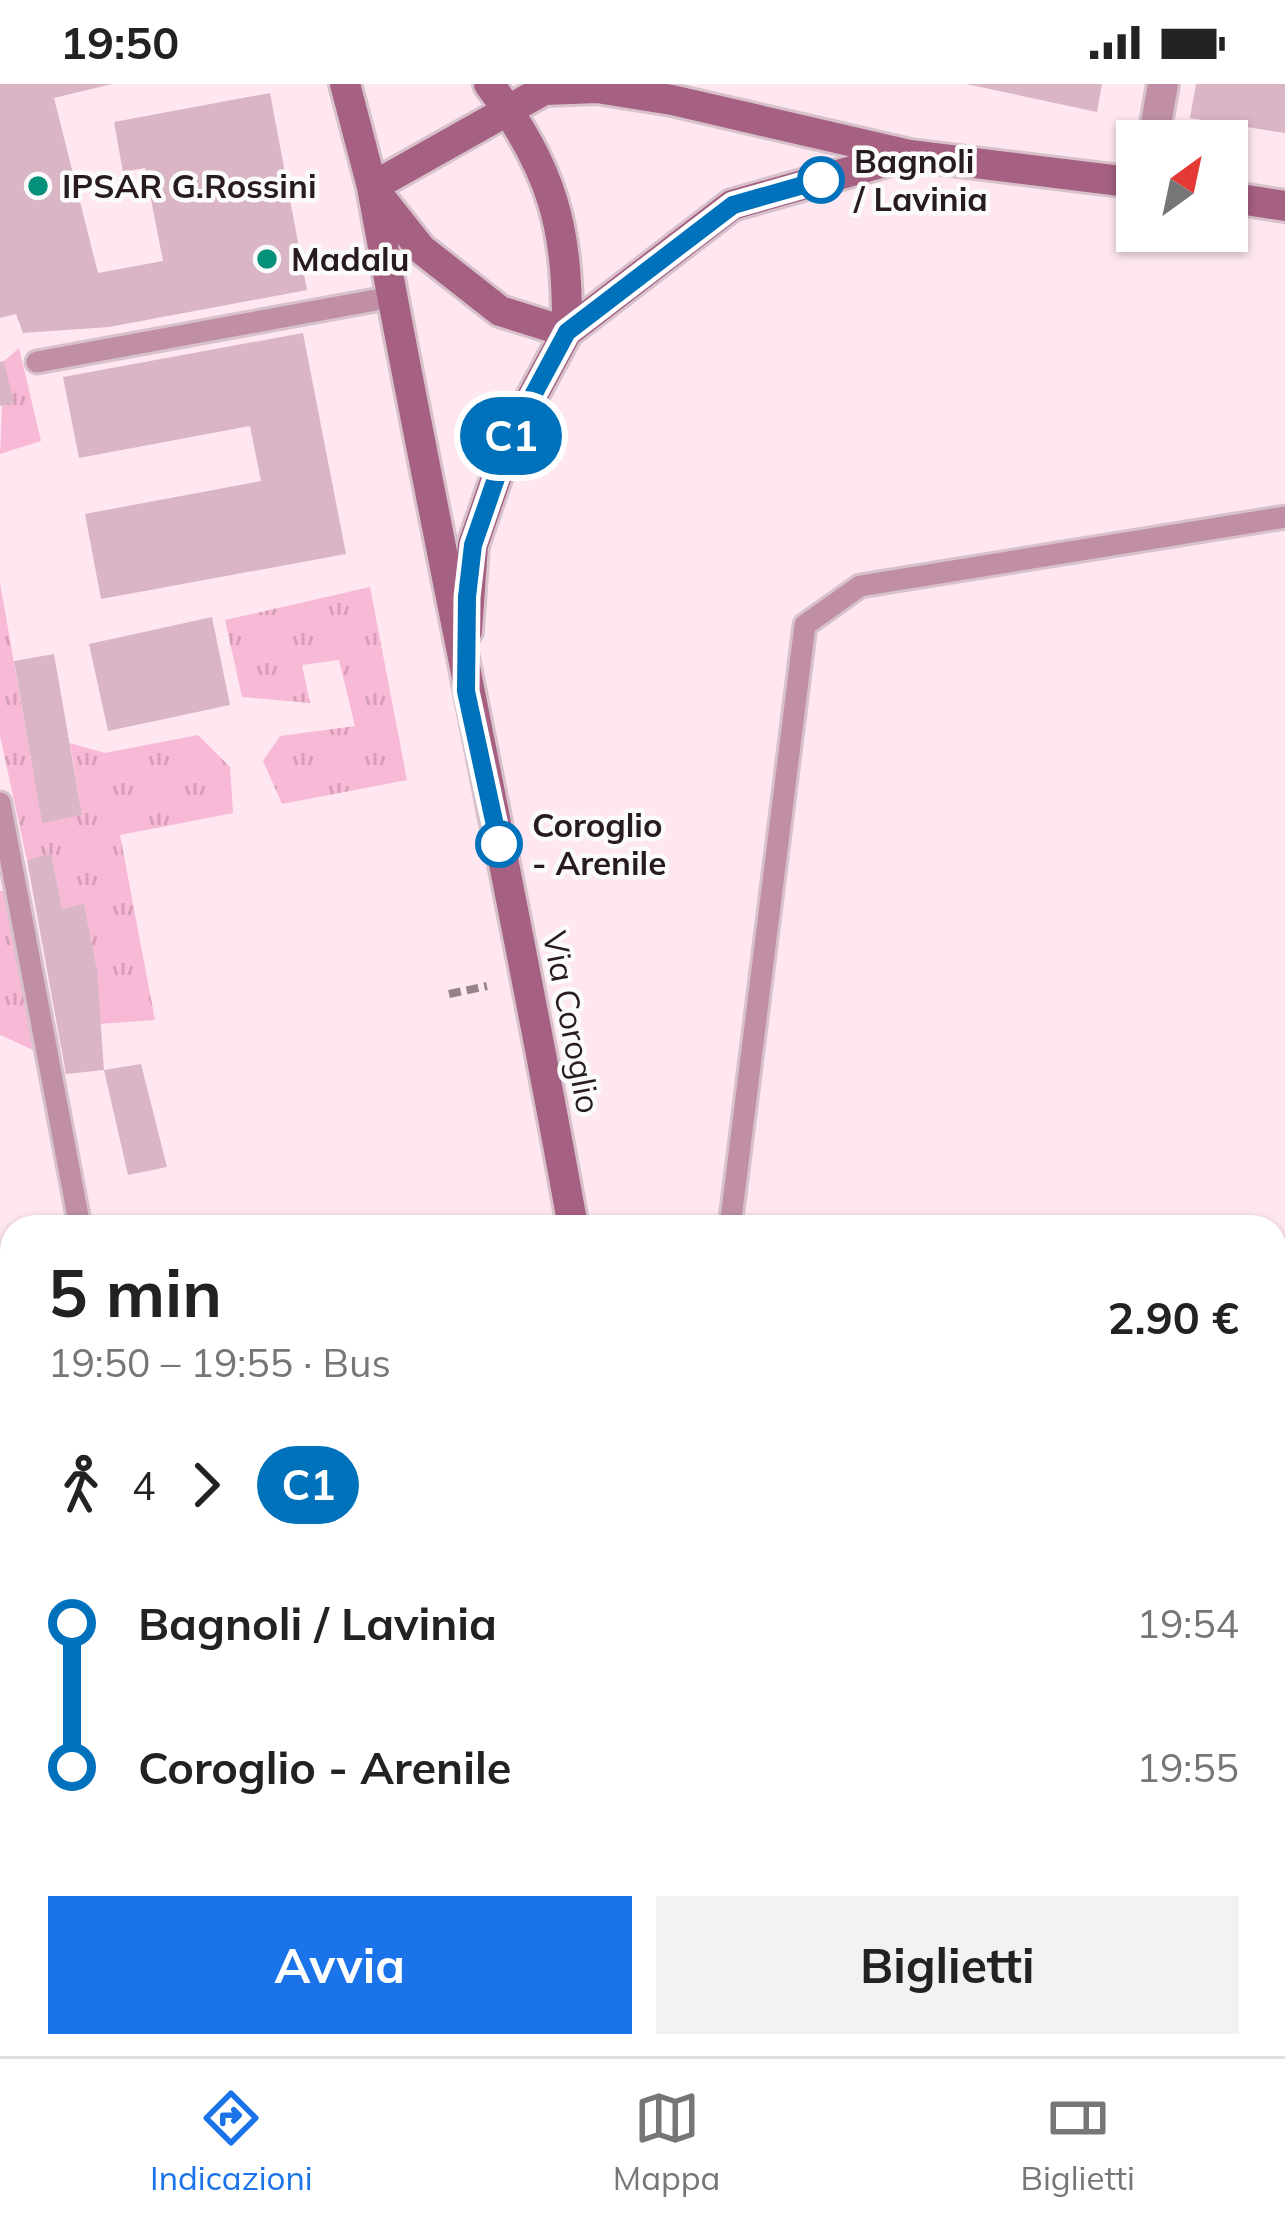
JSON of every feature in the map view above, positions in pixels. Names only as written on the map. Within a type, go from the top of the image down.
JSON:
[{"type":"street","points":[[345,84],[372,187],[466,691]]},
{"type":"street","points":[[1157,120],[1163,84]]},
{"type":"street","points":[[372,187],[498,96],[597,88],[672,100],[910,155],[1116,180]]},
{"type":"street","points":[[498,96],[545,173],[559,217],[568,258],[567,332]]},
{"type":"street","points":[[466,691],[473,545],[510,438],[567,332],[733,205],[910,155]]},
{"type":"street","points":[[372,187],[421,249],[459,284],[500,311],[567,332]]},
{"type":"street","points":[[1248,200],[1285,206]]},
{"type":"street","name":"Via Coroglio","points":[[466,691],[530,978],[571,1215]]},
{"type":"lane","points":[[37,362],[392,297]]},
{"type":"lane","points":[[731,1215],[805,625],[860,586],[1285,517]]},
{"type":"lane","points":[[0,803],[78,1215]]},
{"type":"green space","points":[[19,348],[41,441],[0,454],[4,361]]},
{"type":"green space","points":[[0,583],[42,822],[82,815],[70,743],[105,753],[198,735],[230,767],[233,813],[120,835],[155,1020],[99,1024],[97,969],[84,905],[62,909],[51,855],[27,860],[0,736]]},
{"type":"green space","points":[[370,587],[407,780],[282,804],[263,761],[280,736],[355,726],[339,660],[302,665],[310,703],[242,697],[225,620]]},
{"type":"green space","points":[[0,891],[7,891],[33,1050],[0,1035]]},
{"type":"building","points":[[0,84],[112,84],[54,98],[98,273],[163,261],[145,168],[123,172],[114,122],[270,93],[307,290],[109,327],[23,333],[16,314],[0,318]]},
{"type":"building","points":[[966,84],[1102,84],[1097,112]]},
{"type":"building","points":[[1196,84],[1285,84],[1285,133],[1248,127],[1248,120],[1190,118]]},
{"type":"building","points":[[303,333],[346,554],[101,599],[85,514],[261,481],[250,426],[79,458],[63,377]]},
{"type":"building","points":[[4,361],[14,403],[0,406],[0,362]]},
{"type":"building","points":[[212,617],[230,705],[108,731],[89,644]]},
{"type":"building","points":[[54,654],[82,815],[42,823],[14,661]]},
{"type":"building","points":[[51,854],[62,909],[84,904],[97,969],[104,1070],[66,1074],[27,860]]},
{"type":"building","points":[[141,1064],[167,1167],[128,1175],[104,1070]]},
{"type":"bus line","name":"C1","points":[[499,844],[466,691],[467,597],[473,545],[510,438],[567,332],[733,205],[821,180]]},
{"type":"place","name":"Bagnoli / Lavinia","points":[[821,180]]},
{"type":"place","name":"IPSAR G.Rossini","points":[[38,186]]},
{"type":"place","name":"Madalu","points":[[267,259]]},
{"type":"place","name":"Coroglio - Arenile","points":[[499,844]]}]
